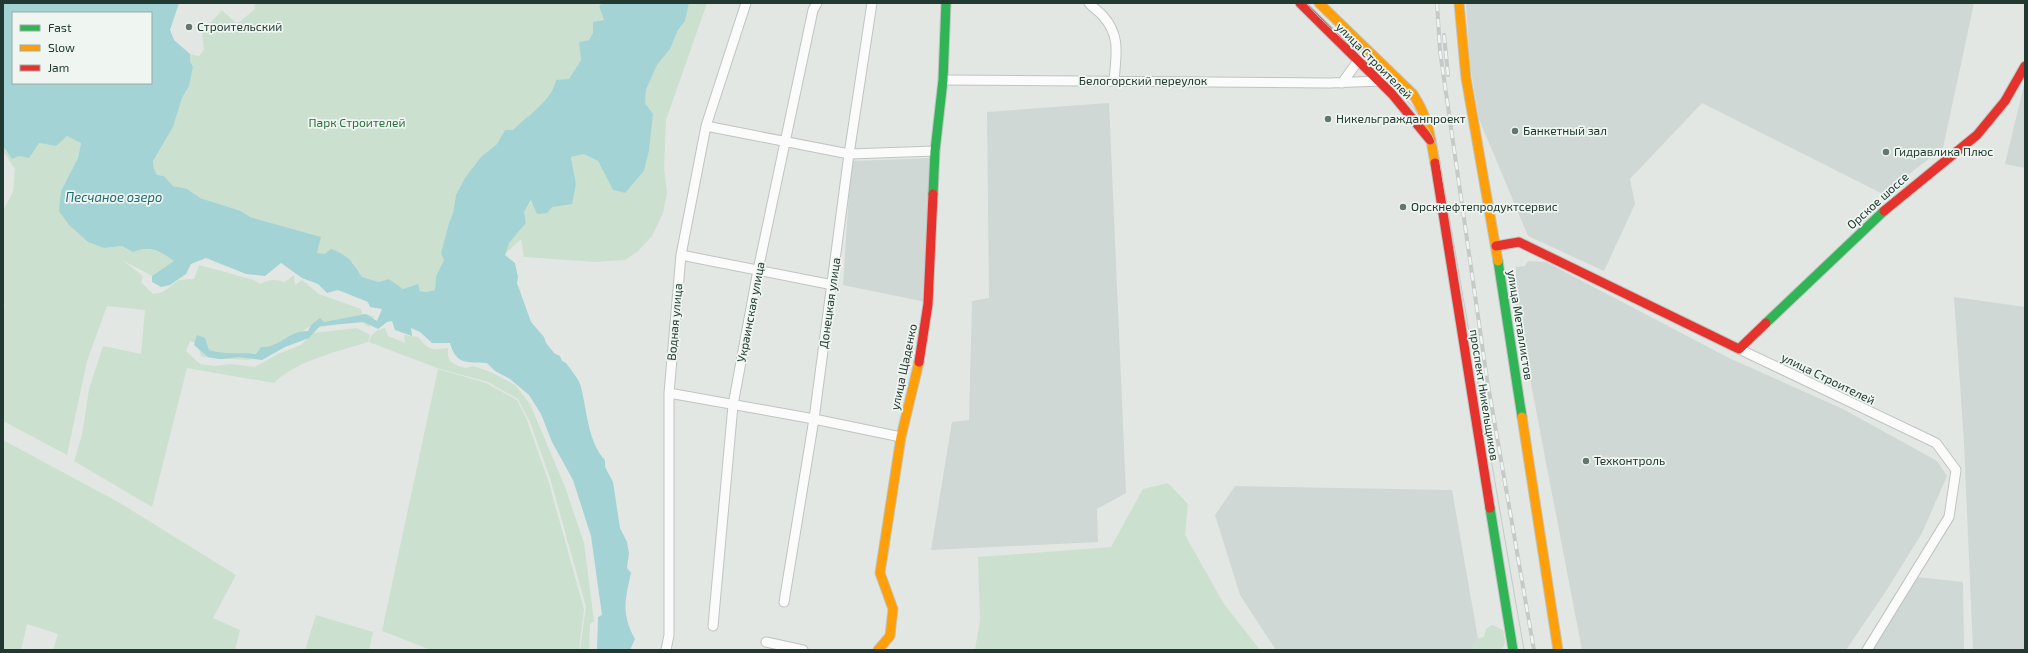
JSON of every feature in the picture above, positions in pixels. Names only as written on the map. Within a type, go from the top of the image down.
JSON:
[{"type":"main road","name":"улица Щаденко","points":[[878,650],[890,636],[893,609],[880,573],[901,437],[918,368],[928,304],[935,151],[943,80],[946,3]]},
{"type":"main road","name":"улица Строителей","points":[[1300,3],[1392,94],[1433,144]]},
{"type":"main road","name":"улица Строителей","points":[[1319,3],[1412,94],[1423,110],[1428,121],[1433,144]]},
{"type":"main road","name":"улица Металлистов","points":[[1460,3],[1466,78],[1496,246],[1558,650]]},
{"type":"main road","name":"Орское шоссе","points":[[1739,349],[1892,203],[1977,135],[2005,101],[2025,66]]},
{"type":"main road","name":"проспект Никельщиков","points":[[1433,144],[1487,497],[1513,650]]},
{"type":"main road","name":"улица Строителей","points":[[1496,246],[1519,242],[1739,349]]},
{"type":"street","name":"Водная улица","points":[[666,650],[669,634],[669,393],[681,255],[706,126],[746,3]]},
{"type":"street","name":"Украинская улица","points":[[713,626],[733,405],[758,270],[813,10],[817,3]]},
{"type":"street","name":"Донецкая улица","points":[[784,602],[814,419],[833,285],[849,154],[872,3]]},
{"type":"street","points":[[1089,3],[1108,22],[1116,39],[1114,81]]},
{"type":"street","points":[[1340,43],[1350,34]]},
{"type":"street","points":[[1349,52],[1357,41]]},
{"type":"street","points":[[1342,83],[1358,60],[1367,51]]},
{"type":"street","points":[[1380,83],[1390,72]]},
{"type":"street","name":"Белогорский переулок","points":[[943,80],[1380,83]]},
{"type":"street","points":[[1392,94],[1401,83]]},
{"type":"street","points":[[706,126],[849,154],[935,151]]},
{"type":"street","points":[[681,255],[833,285]]},
{"type":"street","name":"улица Строителей","points":[[1739,349],[1936,443],[1956,470],[1948,517],[1867,650]]},
{"type":"street","points":[[669,393],[814,419],[901,437]]},
{"type":"street","points":[[766,642],[803,650]]},
{"type":"shaded area","points":[[1466,3],[1974,3],[1943,148],[1883,194],[1702,103],[1630,179],[1635,204],[1604,271],[1528,236],[1479,119],[1470,65]]},
{"type":"shaded area","points":[[2025,81],[2025,168],[2005,164]]},
{"type":"shaded area","points":[[1109,103],[1126,493],[1097,509],[1098,542],[931,550],[952,422],[969,420],[972,301],[989,298],[987,112]]},
{"type":"shaded area","points":[[933,158],[926,302],[843,285],[851,161]]},
{"type":"shaded area","points":[[1528,261],[1546,262],[1729,358],[1843,409],[1937,461],[1947,476],[1922,533],[1886,591],[1846,650],[1582,650],[1512,285],[1516,285],[1516,267],[1525,266]]},
{"type":"shaded area","points":[[1954,297],[2025,307],[2025,650],[1973,650],[1964,443]]},
{"type":"shaded area","points":[[1235,486],[1452,490],[1480,650],[1276,650],[1240,595],[1215,515]]},
{"type":"shaded area","points":[[1917,577],[1963,582],[1964,650],[1872,650]]},
{"type":"green space","name":"Парк Строителей","points":[[254,3],[603,3],[599,6],[604,20],[589,40],[579,42],[581,60],[569,79],[554,89],[546,101],[513,130],[505,130],[497,144],[481,157],[456,195],[453,213],[441,253],[444,260],[436,276],[435,290],[426,292],[420,291],[418,285],[403,289],[389,279],[379,282],[362,277],[353,262],[317,253],[320,237],[250,217],[241,211],[200,198],[173,186],[164,176],[157,175],[154,169],[153,161],[173,127],[182,98],[189,86],[193,67],[190,61],[190,54],[199,56],[204,50],[202,32],[222,10],[237,24],[255,9]]},
{"type":"green space","points":[[689,3],[707,3],[666,120],[664,168],[667,193],[663,213],[652,236],[638,251],[625,260],[595,262],[524,257],[521,239],[504,255],[509,243],[526,223],[524,212],[532,200],[552,207],[576,184],[571,157],[584,154],[598,161],[613,190],[625,193],[644,171],[649,151],[653,114],[645,103],[646,90],[657,65],[670,49],[678,30],[685,21]]},
{"type":"green space","points":[[67,136],[81,143],[78,158],[61,191],[69,225],[88,242],[104,248],[122,246],[133,252],[150,249],[160,252],[175,261],[152,276],[122,260],[143,276],[141,282],[153,294],[163,292],[179,280],[194,279],[199,265],[254,280],[260,284],[272,280],[285,282],[294,275],[295,285],[302,280],[319,294],[361,309],[362,314],[374,316],[369,327],[359,320],[317,328],[313,324],[263,354],[254,353],[249,360],[201,356],[198,344],[190,341],[186,351],[200,364],[214,366],[231,364],[255,367],[278,354],[301,345],[313,333],[357,328],[370,335],[368,342],[331,353],[294,368],[274,383],[187,368],[152,507],[74,461],[82,435],[89,389],[103,346],[141,354],[145,310],[107,306],[87,361],[67,455],[3,421],[3,309],[5,305],[3,303],[3,211],[13,192],[15,169],[3,151],[3,146],[12,159],[39,143],[56,146]]},
{"type":"green space","points":[[385,328],[388,336],[405,343],[404,335],[418,337],[425,345],[434,349],[448,348],[448,356],[451,362],[466,368],[473,366],[491,372],[515,385],[530,404],[565,487],[584,543],[594,621],[590,624],[589,650],[580,650],[586,607],[550,478],[530,422],[518,399],[488,382],[437,368],[369,342],[374,333]]},
{"type":"green space","points":[[438,369],[486,383],[517,400],[527,420],[549,483],[584,609],[579,650],[431,650],[382,631]]},
{"type":"green space","points":[[3,440],[120,503],[236,575],[213,618],[240,630],[235,650],[53,650],[58,634],[27,624],[21,650],[3,650]]},
{"type":"green space","points":[[1168,483],[1188,504],[1185,535],[1224,604],[1260,650],[975,650],[980,620],[978,557],[1111,547],[1143,489]]},
{"type":"green space","points":[[316,615],[373,632],[369,650],[305,650]]},
{"type":"green space","points":[[1492,625],[1503,630],[1505,641],[1504,646],[1500,650],[1468,650],[1472,648],[1476,639],[1484,637],[1486,629]]},
{"type":"water","name":"Песчаное озеро","points":[[3,3],[179,3],[170,30],[174,40],[190,54],[190,61],[193,67],[189,86],[182,98],[173,127],[153,161],[154,169],[157,175],[164,176],[173,186],[187,189],[200,198],[241,211],[250,217],[321,237],[317,253],[325,254],[331,249],[342,254],[353,263],[362,277],[379,282],[389,279],[403,289],[418,284],[420,291],[426,292],[435,290],[436,276],[444,260],[441,253],[453,213],[456,195],[465,178],[481,157],[497,144],[505,130],[513,130],[545,101],[554,88],[556,80],[569,79],[581,60],[579,42],[589,40],[593,33],[593,22],[604,20],[599,6],[603,3],[689,3],[685,21],[678,30],[670,49],[657,65],[646,90],[645,103],[653,114],[649,151],[644,171],[625,193],[613,190],[598,161],[584,154],[571,157],[576,184],[572,204],[552,207],[547,213],[537,214],[531,200],[524,212],[526,223],[509,243],[505,255],[515,263],[518,277],[517,283],[531,322],[544,337],[546,343],[554,353],[560,356],[562,361],[566,363],[579,381],[589,426],[595,444],[599,453],[605,460],[605,467],[613,482],[620,528],[627,542],[629,553],[627,568],[631,573],[626,599],[626,614],[635,639],[630,650],[597,650],[598,617],[602,615],[591,536],[573,480],[552,442],[541,414],[529,395],[510,379],[495,371],[487,363],[468,362],[459,359],[452,350],[450,343],[432,343],[420,332],[411,328],[412,336],[395,330],[392,321],[387,322],[378,329],[364,322],[320,326],[309,338],[285,347],[262,360],[239,357],[221,359],[208,357],[194,345],[197,335],[205,338],[209,350],[215,352],[256,354],[261,347],[274,345],[295,333],[308,331],[311,325],[320,318],[324,322],[366,314],[377,321],[382,309],[370,307],[368,302],[338,290],[327,293],[318,284],[302,278],[281,263],[265,276],[246,274],[206,258],[191,264],[186,274],[170,285],[161,287],[152,282],[152,276],[174,261],[155,250],[145,249],[133,252],[122,246],[104,248],[88,242],[69,225],[59,211],[61,191],[78,158],[81,143],[67,136],[56,146],[39,143],[29,158],[19,156],[12,159],[3,146]]},
{"type":"tram line","points":[[1306,3],[1322,20],[1378,71],[1413,107],[1427,126],[1437,146],[1524,650]]},
{"type":"railway","points":[[1437,3],[1440,51],[1487,379],[1534,650]]},
{"type":"railway","points":[[1444,35],[1448,75]]},
{"type":"traffic: fast","points":[[933,194],[935,151],[943,80],[946,3]]},
{"type":"traffic: fast","points":[[1766,323],[1884,211]]},
{"type":"traffic: fast","points":[[1498,261],[1522,417]]},
{"type":"traffic: fast","points":[[1490,508],[1513,650]]},
{"type":"traffic: slow","points":[[1319,3],[1413,94],[1426,119],[1435,163]]},
{"type":"traffic: slow","points":[[1459,3],[1466,78],[1498,261]]},
{"type":"traffic: slow","points":[[878,650],[890,636],[893,609],[880,573],[901,437],[919,362]]},
{"type":"traffic: slow","points":[[1522,417],[1558,650]]},
{"type":"traffic: jam","points":[[1300,3],[1392,94],[1430,140]]},
{"type":"traffic: jam","points":[[1884,211],[1977,135],[2005,101],[2025,66]]},
{"type":"traffic: jam","points":[[1435,163],[1490,508]]},
{"type":"traffic: jam","points":[[919,362],[928,304],[933,194]]},
{"type":"traffic: jam","points":[[1496,246],[1519,242],[1739,349],[1766,323]]},
{"type":"place","name":"Строительский","points":[[189,27]]},
{"type":"place","name":"Никельгражданпроект","points":[[1328,119]]},
{"type":"place","name":"Банкетный зал","points":[[1515,131]]},
{"type":"place","name":"Гидравлика Плюс","points":[[1886,152]]},
{"type":"place","name":"Орскнефтепродуктсервис","points":[[1403,207]]},
{"type":"place","name":"Техконтроль","points":[[1586,461]]}]
